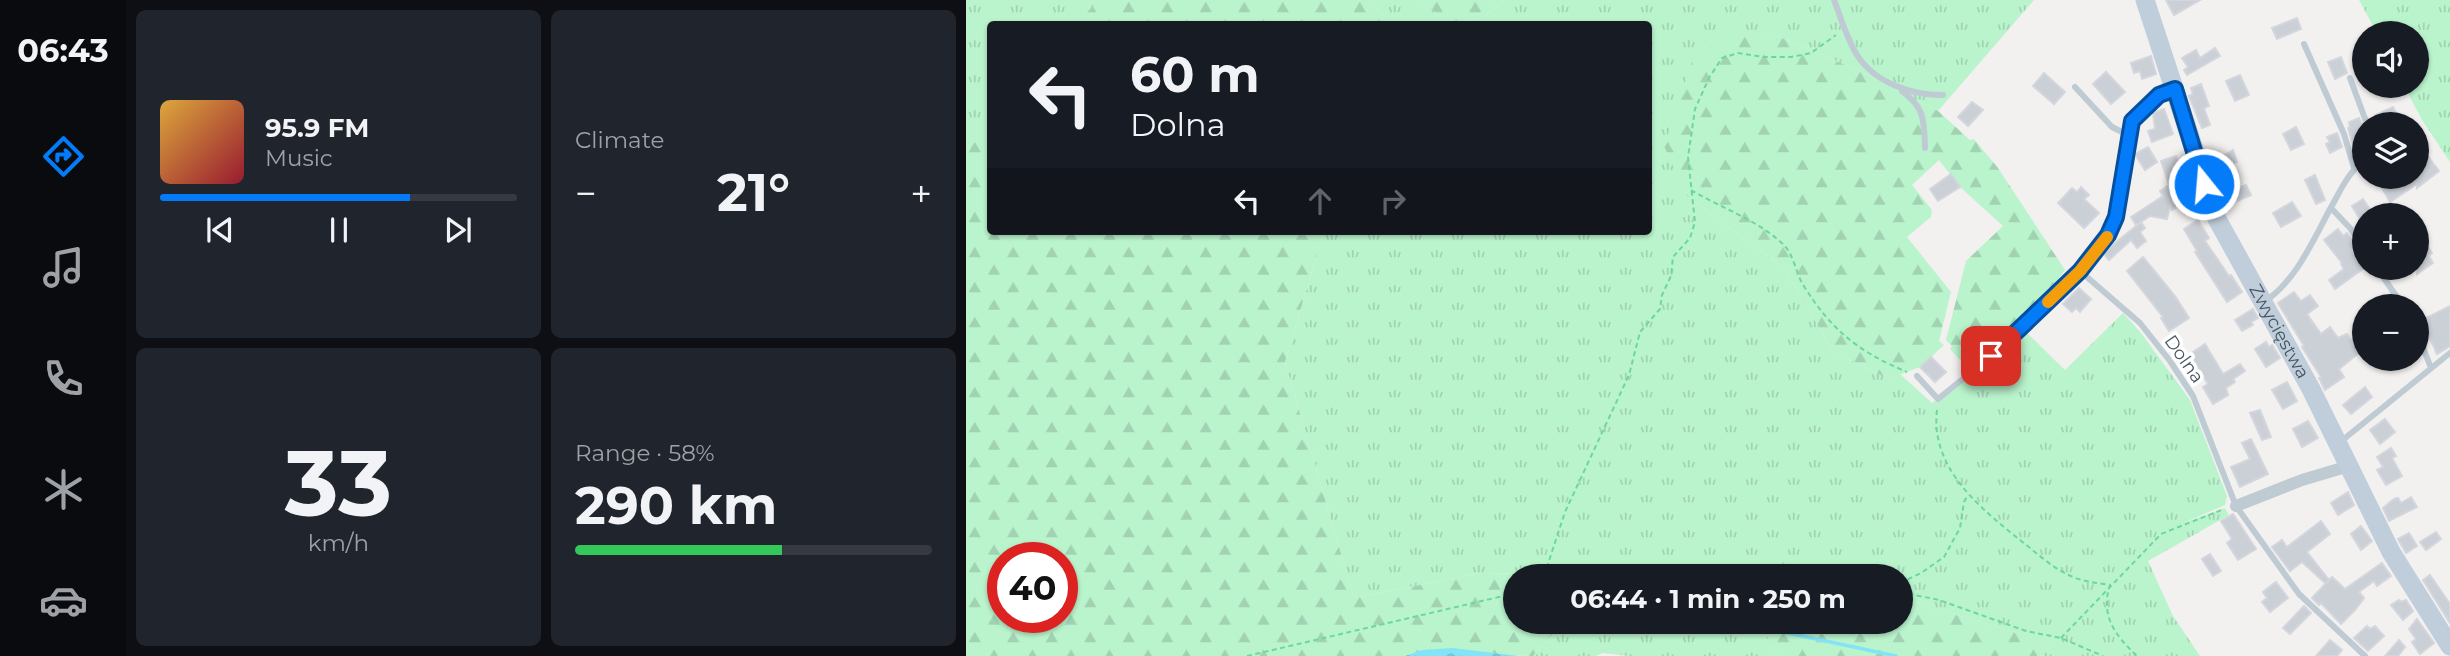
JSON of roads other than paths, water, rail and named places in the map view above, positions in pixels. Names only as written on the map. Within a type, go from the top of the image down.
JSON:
[{"type":"street","name":"Zwycięstwa","points":[[2145,0],[2217,219],[2311,389],[2391,552],[2450,646]]},
{"type":"street","points":[[2236,506],[2302,480],[2349,466]]},
{"type":"lane","points":[[1834,0],[1856,53],[1866,67],[1916,101],[1924,121],[1925,148]]},
{"type":"lane","points":[[2304,44],[2344,134],[2352,161]]},
{"type":"lane","points":[[2350,78],[2363,112]]},
{"type":"lane","points":[[2075,87],[2112,127],[2130,135]]},
{"type":"lane","points":[[1897,88],[1942,95]]},
{"type":"lane","points":[[1917,376],[1938,398],[1991,356],[2080,271],[2108,235],[2116,217],[2132,121],[2159,95],[2175,89]]},
{"type":"lane","points":[[2263,303],[2294,275],[2339,188],[2352,171]]},
{"type":"lane","points":[[2331,208],[2352,231]]},
{"type":"lane","name":"Dolna","points":[[2080,271],[2140,323],[2170,361],[2193,396],[2236,506],[2299,594],[2365,656]]},
{"type":"lane","points":[[2338,444],[2450,353]]},
{"type":"lane","points":[[2429,363],[2431,368]]},
{"type":"water","points":[[1453,648],[1520,656],[1405,656],[1422,650]]},
{"type":"waterway","points":[[1793,634],[1896,656]]}]
